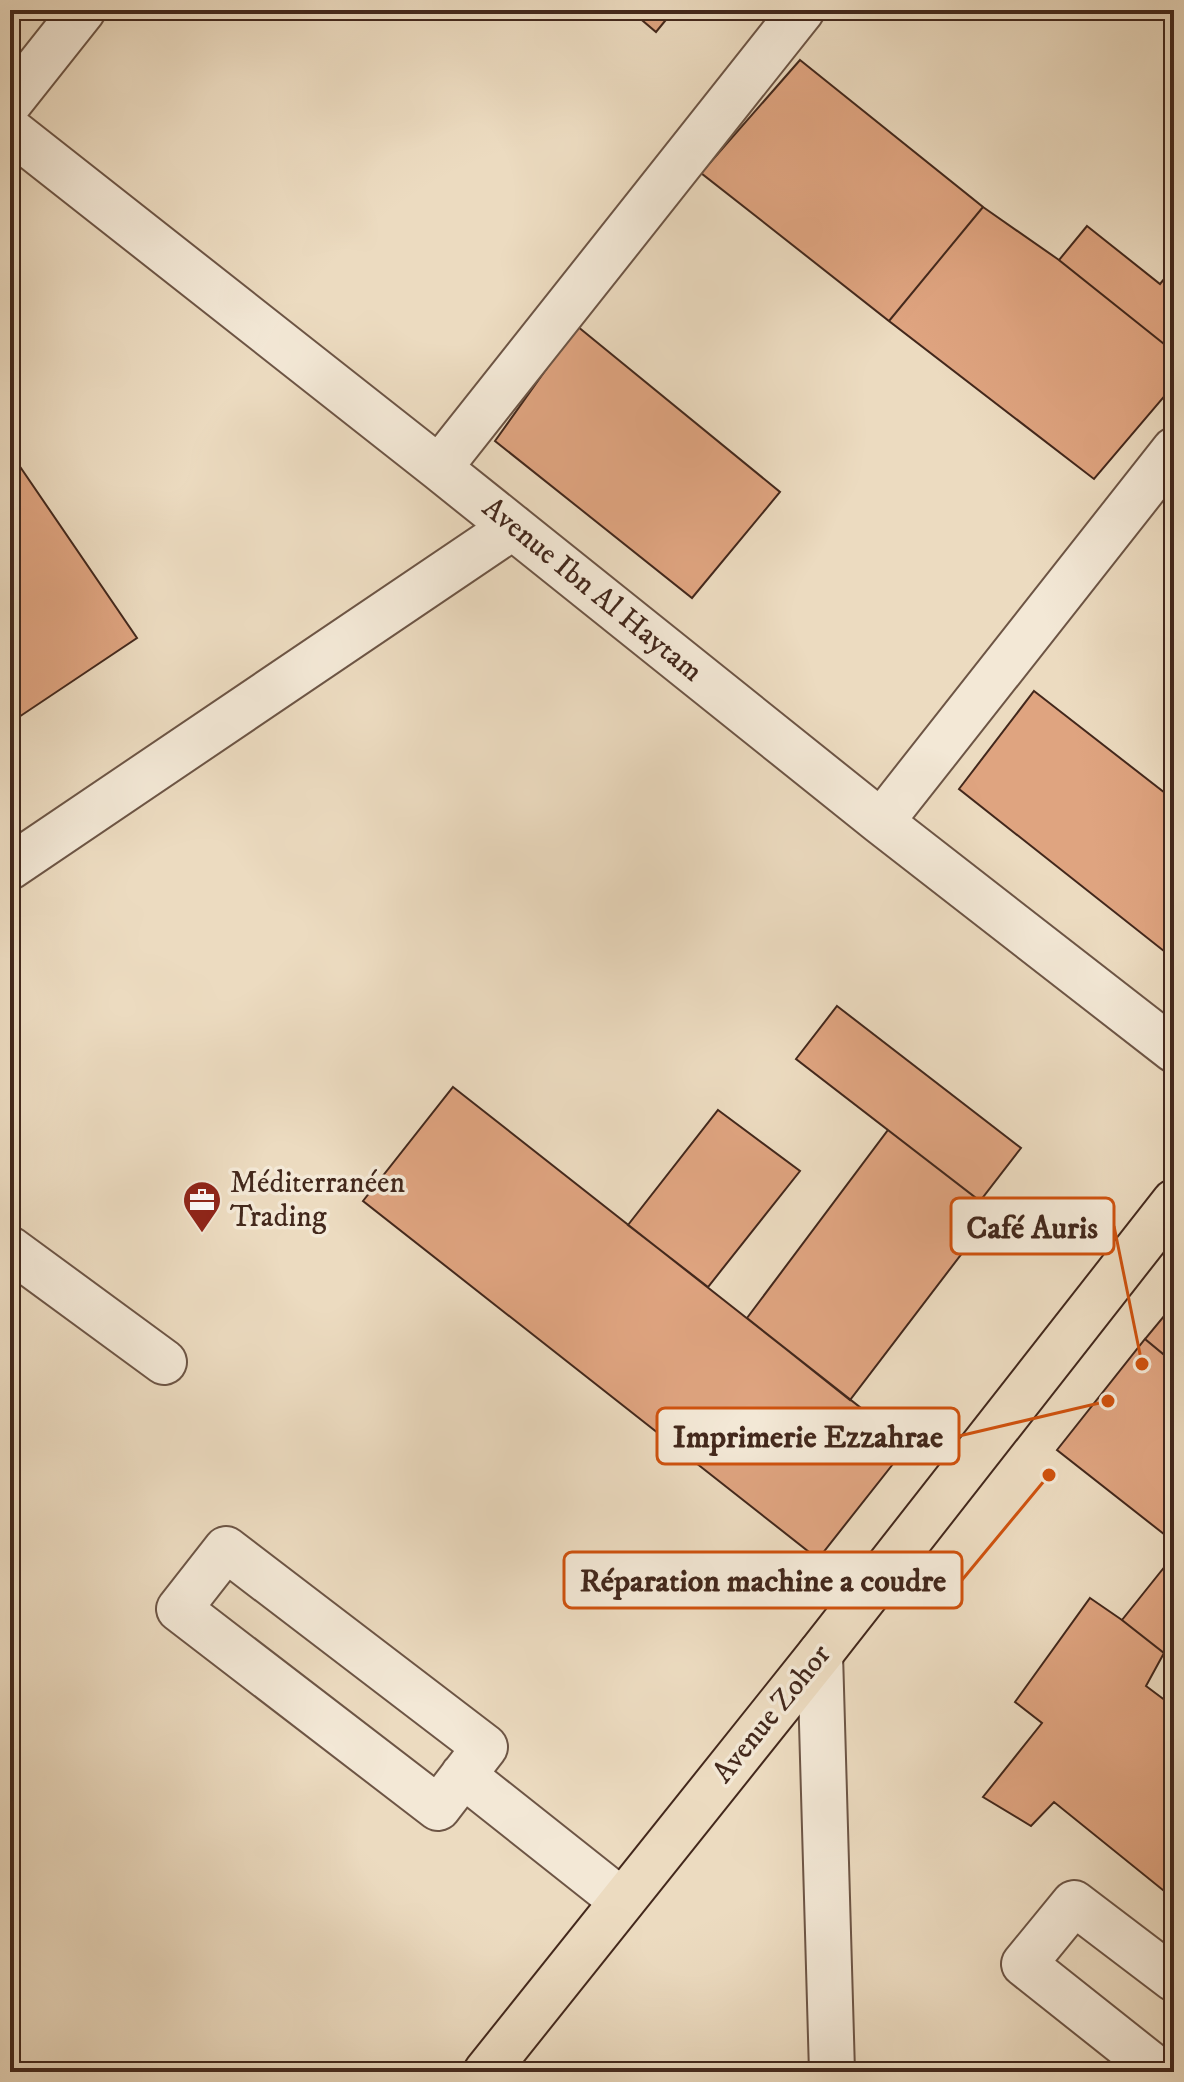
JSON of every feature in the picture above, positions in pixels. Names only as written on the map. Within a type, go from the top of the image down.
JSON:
[{"type":"main road","name":"Avenue Zohor","points":[[486,2072],[820,1654],[1174,1202]]},
{"type":"street","points":[[10,102],[83,10]]},
{"type":"street","points":[[439,468],[802,10]]},
{"type":"street","name":"Avenue Ibn Al Haytam","points":[[10,130],[881,822],[1174,1050]]},
{"type":"street","points":[[881,822],[1174,450]]},
{"type":"street","points":[[10,867],[513,527]]},
{"type":"street","points":[[10,1249],[164,1362]]},
{"type":"street","points":[[226,1549],[485,1747],[463,1775],[438,1808],[179,1609],[226,1549]]},
{"type":"street","points":[[820,1654],[832,2072]]},
{"type":"street","points":[[463,1775],[622,1901]]},
{"type":"street","points":[[1160,2072],[1024,1964],[1074,1903],[1174,1979]]},
{"type":"building","points":[[630,10],[674,10],[656,32]]},
{"type":"building","points":[[800,60],[983,207],[889,321],[701,173]]},
{"type":"building","points":[[983,207],[1059,260],[1174,352],[1174,385],[1094,479],[889,321]]},
{"type":"building","points":[[1087,226],[1160,284],[1174,267],[1174,352],[1059,260]]},
{"type":"building","points":[[577,326],[780,492],[692,598],[495,441]]},
{"type":"building","points":[[10,452],[137,638],[10,723]]},
{"type":"building","points":[[1034,691],[1174,800],[1174,959],[959,789]]},
{"type":"building","points":[[837,1006],[1021,1148],[980,1201],[796,1059]]},
{"type":"building","points":[[453,1087],[908,1445],[818,1559],[363,1201]]},
{"type":"building","points":[[718,1110],[800,1171],[708,1287],[628,1225]]},
{"type":"building","points":[[888,1130],[980,1201],[992,1214],[850,1400],[747,1318]]},
{"type":"building","points":[[1174,1304],[1174,1363],[1145,1339]]},
{"type":"building","points":[[1145,1339],[1174,1363],[1174,1542],[1057,1450]]},
{"type":"building","points":[[1174,1555],[1174,1661],[1122,1620]]},
{"type":"building","points":[[1090,1598],[1164,1653],[1146,1686],[1174,1707],[1174,1899],[1054,1802],[1031,1826],[983,1797],[1042,1723],[1015,1702]]},
{"type":"place","name":"Méditerranéen Trading","points":[[202,1234]]},
{"type":"place","name":"Café Auris","points":[[1142,1364]]},
{"type":"place","name":"Imprimerie Ezzahrae","points":[[1108,1401]]},
{"type":"place","name":"Réparation machine a coudre","points":[[1049,1475]]}]
